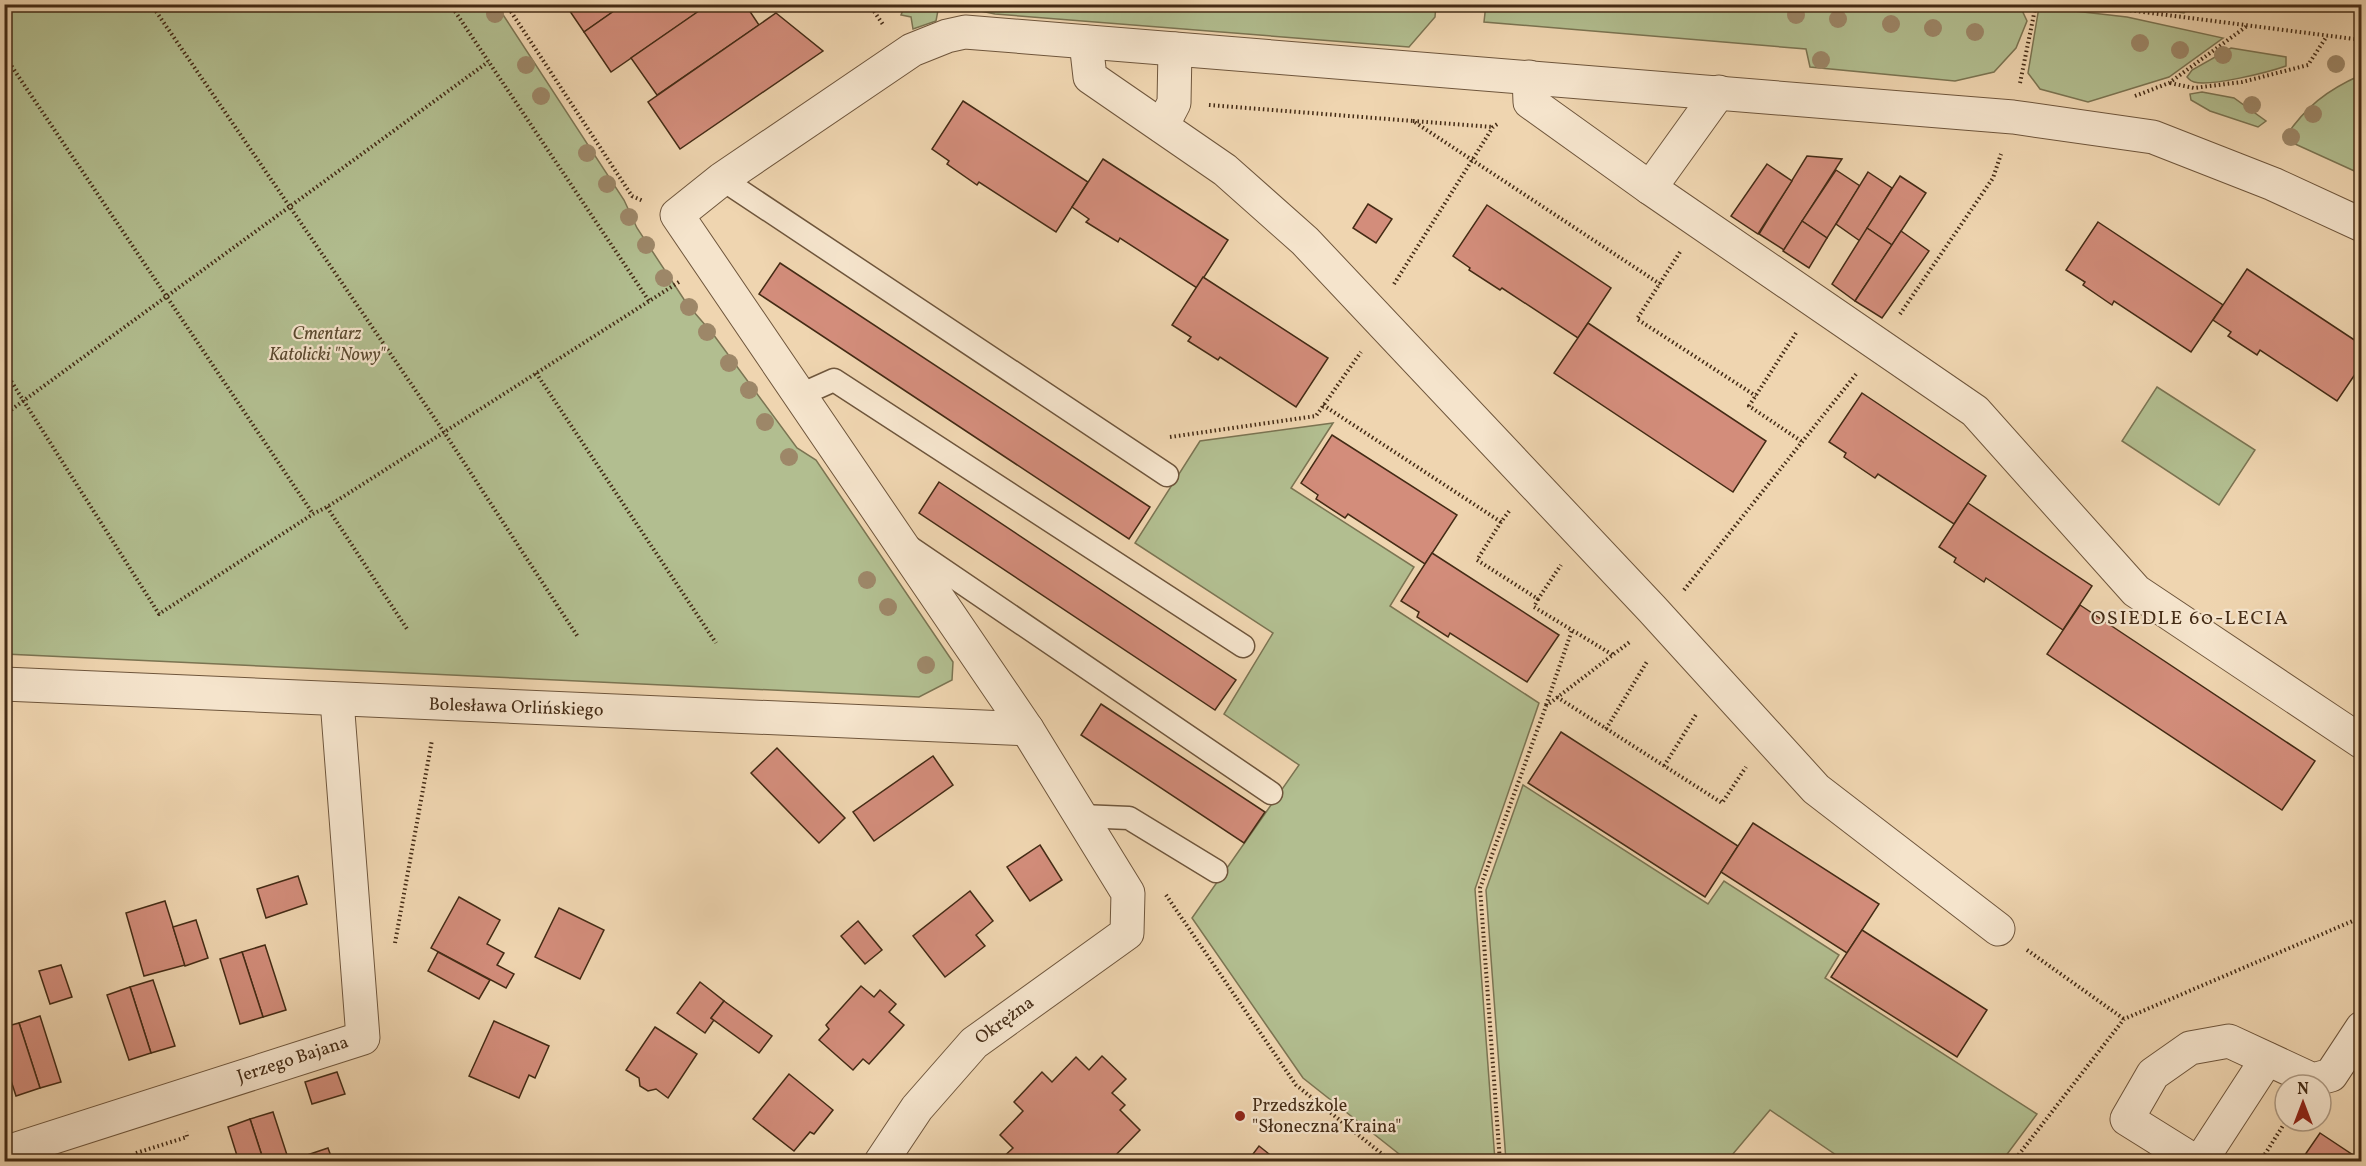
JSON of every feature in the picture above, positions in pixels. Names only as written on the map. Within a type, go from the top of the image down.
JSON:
[{"type":"street","points":[[1081,816],[1027,729],[798,396],[677,215],[722,179],[912,50],[947,36],[965,32],[1175,49],[1529,89],[1719,92],[2013,117],[2153,138],[2273,184],[2361,225]]},
{"type":"street","points":[[1086,42],[1090,77],[1168,114],[1225,170],[1296,233],[1581,533],[1816,789],[1998,929]]},
{"type":"street","points":[[1168,114],[1175,49]]},
{"type":"street","points":[[1529,89],[1650,188],[1975,411],[2136,591],[2361,742]]},
{"type":"street","points":[[1650,188],[1719,92]]},
{"type":"street","name":"Bolesława Orlińskiego","points":[[4,684],[1027,729]]},
{"type":"street","name":"Jerzego Bajana","points":[[4,1153],[363,1038],[338,700]]},
{"type":"street","name":"Okrężna","points":[[881,1161],[917,1108],[974,1043],[1127,933],[1128,893],[1081,816]]},
{"type":"street","points":[[2267,1059],[2198,1161],[2127,1119],[2154,1074],[2190,1048],[2229,1041],[2313,1080],[2331,1075],[2361,1028]]},
{"type":"lane","points":[[722,179],[1167,475]]},
{"type":"lane","points":[[798,396],[834,380],[1243,646]]},
{"type":"lane","points":[[893,535],[1271,793]]},
{"type":"lane","points":[[1081,816],[1129,818],[1216,871]]},
{"type":"path","points":[[151,4],[444,432],[578,637]]},
{"type":"path","points":[[450,4],[649,302]]},
{"type":"path","points":[[506,4],[632,196],[677,215]]},
{"type":"path","points":[[2013,117],[2036,4]]},
{"type":"path","points":[[2081,4],[2361,40]]},
{"type":"path","points":[[2103,130],[2123,100],[2169,83],[2248,25]]},
{"type":"path","points":[[2169,83],[2194,88],[2242,82],[2308,65],[2327,36]]},
{"type":"path","points":[[4,55],[313,514]]},
{"type":"path","points":[[4,415],[489,62]]},
{"type":"path","points":[[1393,286],[1493,127],[1529,89]]},
{"type":"path","points":[[1168,114],[1413,120],[1493,127]]},
{"type":"path","points":[[1413,120],[1660,284]]},
{"type":"path","points":[[1700,222],[1637,319],[1756,396]]},
{"type":"path","points":[[4,370],[159,614],[710,262]]},
{"type":"path","points":[[1801,441],[1749,406],[1816,303]]},
{"type":"path","points":[[1121,445],[1316,416],[1382,322]]},
{"type":"path","points":[[536,373],[716,642]]},
{"type":"path","points":[[1323,405],[1501,522]]},
{"type":"path","points":[[1531,480],[1477,560],[1538,599]]},
{"type":"path","points":[[327,507],[407,629]]},
{"type":"path","points":[[1606,729],[1665,623],[1734,526]]},
{"type":"path","points":[[1581,533],[1534,607],[1613,655]]},
{"type":"path","points":[[1546,706],[1613,655],[1665,623]]},
{"type":"path","points":[[1500,1161],[1480,888],[1573,630]]},
{"type":"path","points":[[1664,766],[1717,680]]},
{"type":"path","points":[[1557,697],[1722,803],[1767,735]]},
{"type":"path","points":[[2013,1161],[2124,1019],[2361,917]]},
{"type":"path","points":[[1998,929],[2124,1019]]},
{"type":"path","points":[[2260,1161],[2278,1133]]},
{"type":"green space","name":"Cmentarz Katolicki \"Nowy\"","points":[[496,4],[624,200],[637,228],[687,304],[713,334],[797,448],[816,460],[953,662],[952,680],[919,697],[5,654],[5,5]]},
{"type":"green space","points":[[1486,4],[2002,4],[2020,6],[2027,21],[2016,48],[1994,72],[1955,81],[1810,67],[1806,49],[1484,22]]},
{"type":"green space","points":[[905,5],[939,5],[936,21],[913,29],[911,17],[901,15]]},
{"type":"green space","points":[[951,5],[1436,5],[1435,17],[1409,47],[995,14]]},
{"type":"green space","points":[[2131,5],[2189,6],[2184,13]]},
{"type":"green space","points":[[2039,7],[2127,17],[2223,38],[2169,77],[2088,102],[2040,89],[2028,73]]},
{"type":"green space","points":[[2231,48],[2286,57],[2286,66],[2226,81],[2202,83],[2191,81],[2187,77],[2192,70]]},
{"type":"green space","points":[[2361,75],[2361,174],[2284,139],[2300,118],[2327,93]]},
{"type":"green space","points":[[2202,92],[2234,98],[2266,121],[2258,127],[2210,111],[2191,100],[2190,94]]},
{"type":"green space","points":[[2157,387],[2255,450],[2219,505],[2122,441]]},
{"type":"green space","points":[[1333,423],[1291,488],[1414,567],[1390,606],[1539,703],[1475,889],[1495,1161],[1408,1161],[1303,1078],[1192,918],[1299,765],[1224,714],[1273,633],[1135,543],[1200,441]]},
{"type":"green space","points":[[1523,785],[1708,904],[1724,881],[1839,955],[1825,978],[2037,1114],[2002,1161],[1845,1161],[1770,1110],[1727,1161],[1506,1161],[1486,890]]},
{"type":"building","points":[[565,4],[624,4],[584,32]]},
{"type":"building","points":[[624,4],[704,4],[705,7],[611,72],[584,32]]},
{"type":"building","points":[[709,4],[745,4],[759,25],[657,95],[631,58]]},
{"type":"building","points":[[776,13],[823,51],[680,149],[648,102]]},
{"type":"building","points":[[963,101],[1088,182],[1056,232],[979,182],[977,185],[947,164],[949,161],[932,149]]},
{"type":"building","points":[[1807,156],[1842,159],[1784,250],[1759,234]]},
{"type":"building","points":[[1103,159],[1228,240],[1197,288],[1120,238],[1118,242],[1086,222],[1089,219],[1072,207]]},
{"type":"building","points":[[1767,164],[1792,181],[1758,234],[1731,216]]},
{"type":"building","points":[[1836,170],[1860,186],[1827,238],[1802,221]]},
{"type":"building","points":[[1868,172],[1892,188],[1860,241],[1836,224]]},
{"type":"building","points":[[1900,176],[1926,193],[1892,245],[1867,228]]},
{"type":"building","points":[[1368,204],[1392,219],[1376,243],[1353,228]]},
{"type":"building","points":[[1487,205],[1611,288],[1578,338],[1502,288],[1500,290],[1469,270],[1470,268],[1453,256]]},
{"type":"building","points":[[1802,221],[1827,238],[1809,268],[1783,251]]},
{"type":"building","points":[[2098,222],[2223,305],[2191,352],[2114,301],[2112,305],[2083,285],[2085,282],[2066,270]]},
{"type":"building","points":[[1867,228],[1892,245],[1855,301],[1832,284]]},
{"type":"building","points":[[1901,231],[1929,251],[1882,318],[1855,301]]},
{"type":"building","points":[[780,263],[1150,507],[1129,539],[759,294]]},
{"type":"building","points":[[2247,269],[2362,345],[2362,364],[2337,401],[2260,350],[2257,355],[2228,336],[2231,332],[2213,320]]},
{"type":"building","points":[[1203,277],[1328,358],[1296,407],[1220,357],[1218,360],[1188,341],[1191,337],[1172,325]]},
{"type":"building","points":[[1588,323],[1766,441],[1733,492],[1554,373]]},
{"type":"building","points":[[1862,393],[1986,476],[1954,524],[1878,474],[1875,478],[1844,457],[1846,453],[1829,442]]},
{"type":"building","points":[[1332,435],[1457,515],[1425,564],[1348,514],[1345,518],[1316,499],[1318,495],[1301,483]]},
{"type":"building","points":[[939,482],[1236,680],[1215,710],[919,513]]},
{"type":"building","points":[[1968,503],[2092,586],[2063,630],[1986,578],[1984,582],[1954,562],[1956,558],[1939,547]]},
{"type":"building","points":[[1432,553],[1559,635],[1527,682],[1450,633],[1448,637],[1417,617],[1419,612],[1401,601]]},
{"type":"building","points":[[2080,605],[2315,761],[2282,810],[2047,654]]},
{"type":"building","points":[[1101,704],[1265,812],[1244,843],[1081,735]]},
{"type":"building","points":[[1561,732],[1738,846],[1705,897],[1528,783]]},
{"type":"building","points":[[777,748],[845,818],[819,843],[751,773]]},
{"type":"building","points":[[933,756],[953,785],[874,841],[853,812]]},
{"type":"building","points":[[1753,823],[1879,904],[1847,953],[1721,872]]},
{"type":"building","points":[[1040,845],[1062,880],[1030,901],[1007,867]]},
{"type":"building","points":[[298,876],[307,904],[266,918],[257,889]]},
{"type":"building","points":[[970,891],[993,921],[976,935],[985,946],[945,977],[913,936]]},
{"type":"building","points":[[459,897],[500,920],[487,944],[504,953],[497,965],[514,974],[506,988],[431,948]]},
{"type":"building","points":[[165,901],[185,965],[144,976],[126,913]]},
{"type":"building","points":[[559,908],[604,930],[580,979],[535,957]]},
{"type":"building","points":[[196,920],[208,958],[185,966],[173,927]]},
{"type":"building","points":[[858,921],[882,950],[865,964],[841,936]]},
{"type":"building","points":[[1862,930],[1987,1010],[1957,1057],[1831,977]]},
{"type":"building","points":[[265,945],[286,1010],[263,1017],[242,952]]},
{"type":"building","points":[[242,952],[263,1017],[240,1024],[220,959]]},
{"type":"building","points":[[438,952],[490,980],[479,999],[428,971]]},
{"type":"building","points":[[61,965],[72,997],[50,1004],[39,971]]},
{"type":"building","points":[[153,980],[175,1046],[151,1053],[130,987]]},
{"type":"building","points":[[700,982],[724,1001],[711,1018],[714,1020],[705,1033],[677,1013]]},
{"type":"building","points":[[861,986],[874,997],[880,990],[896,1004],[889,1012],[904,1025],[869,1064],[863,1059],[853,1070],[819,1040],[829,1029],[826,1025]]},
{"type":"building","points":[[130,987],[151,1053],[129,1060],[107,995]]},
{"type":"building","points":[[724,1001],[772,1036],[759,1053],[711,1018]]},
{"type":"building","points":[[40,1016],[61,1082],[40,1088],[19,1023]]},
{"type":"building","points":[[494,1021],[549,1046],[535,1078],[529,1075],[519,1098],[469,1076]]},
{"type":"building","points":[[19,1023],[40,1088],[16,1096],[4,1059],[4,1027]]},
{"type":"building","points":[[655,1027],[697,1054],[668,1098],[656,1089],[648,1091],[640,1086],[639,1078],[626,1070]]},
{"type":"building","points":[[1102,1056],[1126,1079],[1112,1093],[1125,1105],[1120,1110],[1140,1130],[1109,1162],[1002,1162],[1000,1160],[1013,1148],[1000,1135],[1023,1111],[1014,1102],[1042,1072],[1052,1082],[1076,1057],[1089,1070]]},
{"type":"building","points":[[337,1072],[345,1094],[312,1104],[305,1082]]},
{"type":"building","points":[[789,1074],[833,1110],[814,1134],[810,1132],[794,1151],[753,1119]]},
{"type":"building","points":[[273,1112],[289,1162],[264,1162],[250,1119]]},
{"type":"building","points":[[250,1119],[264,1162],[239,1162],[228,1127]]},
{"type":"building","points":[[2320,1133],[2362,1161],[2362,1162],[2300,1162]]},
{"type":"building","points":[[1259,1146],[1279,1162],[1247,1162]]},
{"type":"building","points":[[328,1148],[333,1162],[289,1162],[289,1161]]},
{"type":"place","name":"Przedszkole \"Słoneczna Kraina\"","points":[[1240,1116]]},
{"type":"district","name":"OSIEDLE 60-LECIA","points":[[2190,619]]}]
